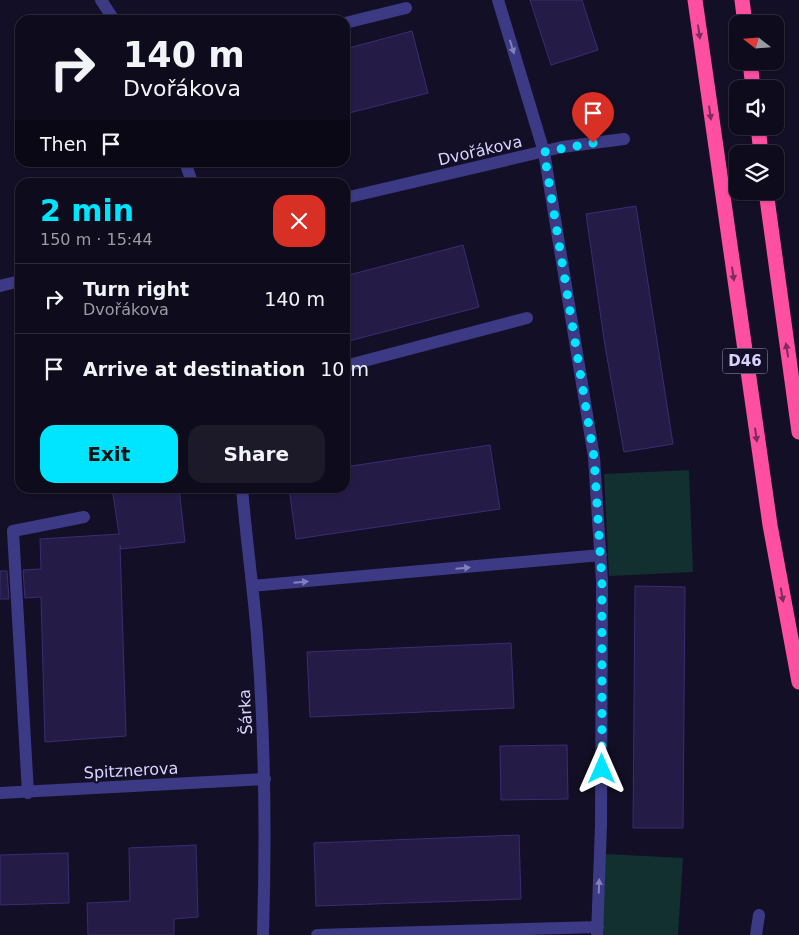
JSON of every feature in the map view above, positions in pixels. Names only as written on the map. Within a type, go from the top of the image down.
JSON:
[{"type":"highway","name":"D46","points":[[695,0],[770,525],[799,682]]},
{"type":"highway","points":[[742,0],[744,15]]},
{"type":"highway","points":[[752,0],[752,15]]},
{"type":"highway","name":"D46","points":[[767,200],[799,432]]},
{"type":"street","points":[[101,0],[111,15]]},
{"type":"street","points":[[317,935],[597,931],[601,825],[601,556],[594,457],[544,152],[498,0]]},
{"type":"street","points":[[350,22],[406,8]]},
{"type":"street","name":"Dvořákova","points":[[350,197],[544,152],[624,139]]},
{"type":"street","points":[[0,286],[15,282]]},
{"type":"street","points":[[350,365],[527,318]]},
{"type":"street","name":"Šárka","points":[[243,493],[252,586],[265,779],[266,838],[263,935]]},
{"type":"street","points":[[28,793],[13,530],[84,516]]},
{"type":"street","points":[[252,586],[601,556]]},
{"type":"street","name":"Spitznerova","points":[[0,793],[265,779]]},
{"type":"street","points":[[756,935],[759,914]]},
{"type":"green space","points":[[689,470],[693,572],[609,576],[604,474]]},
{"type":"green space","points":[[605,854],[683,858],[678,935],[601,935]]},
{"type":"building","points":[[530,0],[582,0],[598,50],[551,65]]},
{"type":"building","points":[[412,31],[428,93],[350,113],[350,48]]},
{"type":"building","points":[[636,206],[673,444],[624,452],[605,346],[586,214]]},
{"type":"building","points":[[463,245],[479,307],[350,341],[350,275]]},
{"type":"building","points":[[490,445],[500,509],[296,539],[290,493],[350,493],[350,466]]},
{"type":"building","points":[[180,493],[185,542],[121,549],[120,545],[126,736],[45,742],[41,597],[25,598],[23,570],[41,569],[40,539],[119,534],[113,494]]},
{"type":"building","points":[[0,571],[7,571],[9,599],[0,599]]},
{"type":"building","points":[[635,586],[685,587],[683,828],[633,828]]},
{"type":"building","points":[[511,643],[514,708],[310,717],[307,652]]},
{"type":"building","points":[[567,745],[568,799],[501,800],[500,746]]},
{"type":"building","points":[[519,835],[521,899],[316,906],[314,843]]},
{"type":"building","points":[[196,845],[198,917],[174,919],[174,935],[88,935],[87,903],[130,901],[129,848]]},
{"type":"building","points":[[68,853],[69,903],[0,905],[0,855]]},
{"type":"route","points":[[593,143],[562,147],[544,152],[594,457],[602,581],[602,769]]}]
